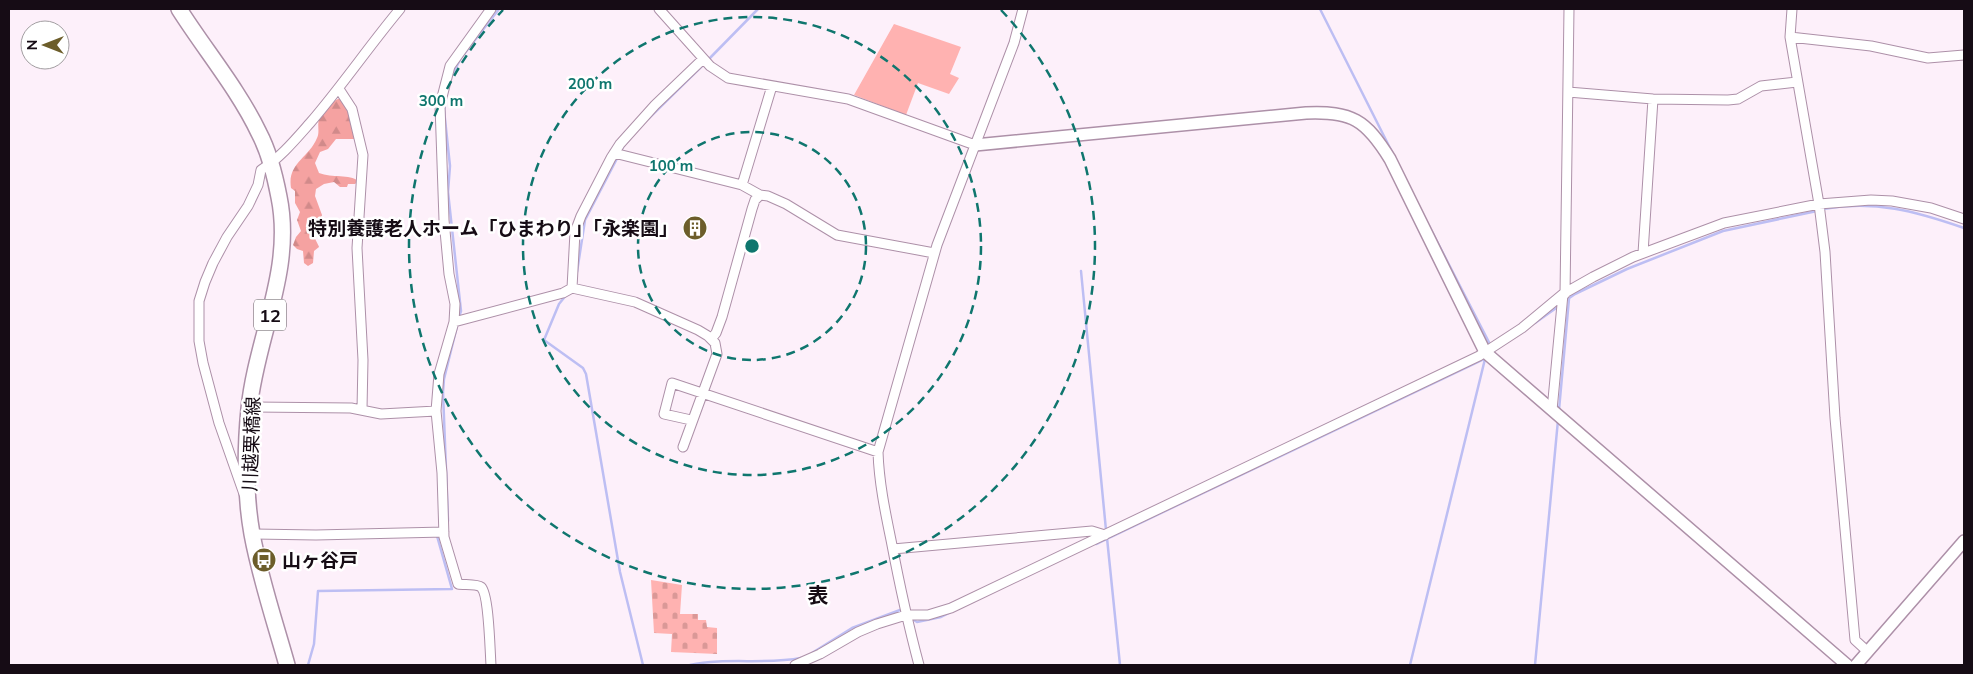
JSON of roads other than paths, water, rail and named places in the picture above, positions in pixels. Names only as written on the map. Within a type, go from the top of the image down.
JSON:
[{"type":"main road","name":"川越栗橋線","points":[[179,9],[250,115],[260,134],[271,164],[282,216],[282,252],[275,294],[249,407],[247,466],[248,502],[252,534],[287,665]]},
{"type":"street","points":[[248,502],[232,463],[203,364],[199,341],[199,301],[204,282],[227,237],[248,206],[258,185],[261,170],[271,164],[291,145],[339,89],[400,9]]},
{"type":"street","points":[[491,9],[450,66],[444,82],[440,105],[444,220],[449,274],[455,304],[454,322],[440,374],[436,411],[442,473],[444,532],[458,584],[479,586],[487,598],[491,665]]},
{"type":"street","points":[[659,9],[703,58],[717,72],[728,78],[848,99],[975,145],[1306,113],[1330,112],[1354,119],[1374,135],[1390,159],[1484,352],[1847,665]]},
{"type":"street","points":[[919,665],[906,616],[892,549],[879,474],[878,452],[934,253],[1014,43],[1023,9]]},
{"type":"street","points":[[1552,410],[1564,294],[1569,9]]},
{"type":"street","points":[[1792,9],[1790,37],[1819,204],[1825,252],[1835,418],[1855,640],[1867,651]]},
{"type":"street","points":[[1790,37],[1872,46],[1928,58],[1964,55]]},
{"type":"street","points":[[572,288],[575,232],[581,216],[614,153],[655,105],[703,58]]},
{"type":"street","points":[[1568,92],[1653,99],[1728,100],[1738,99],[1761,86],[1797,82]]},
{"type":"street","points":[[742,185],[772,86]]},
{"type":"street","points":[[339,89],[352,109],[363,155],[357,248],[362,360],[362,409]]},
{"type":"street","points":[[1643,253],[1653,99]]},
{"type":"street","points":[[614,153],[742,185],[760,195],[768,196],[786,204],[837,235],[934,253]]},
{"type":"street","points":[[711,339],[716,333],[722,317],[752,209],[755,200],[760,195]]},
{"type":"street","points":[[795,665],[877,624],[906,616],[928,615],[951,608],[1479,356],[1522,328],[1564,294],[1614,266],[1643,253],[1724,223],[1819,204],[1854,200],[1892,201],[1931,208],[1964,219]]},
{"type":"street","points":[[454,322],[564,293],[572,288],[635,302],[698,330],[715,343],[717,354],[683,446]]},
{"type":"street","points":[[692,420],[664,414],[672,383],[878,452]]},
{"type":"street","points":[[249,407],[362,409],[381,414],[436,411]]},
{"type":"street","points":[[892,549],[1092,531],[1104,535]]},
{"type":"street","points":[[252,534],[316,535],[444,532]]},
{"type":"street","points":[[1856,665],[1964,541]]},
{"type":"waterway","points":[[451,77],[461,58],[499,9]]},
{"type":"waterway","points":[[707,61],[758,9]]},
{"type":"waterway","points":[[1320,9],[1392,152]]},
{"type":"waterway","points":[[648,119],[703,65]]},
{"type":"waterway","points":[[446,99],[444,110],[450,166],[448,192],[461,311],[459,317]]},
{"type":"waterway","points":[[577,272],[585,220],[623,147]]},
{"type":"waterway","points":[[1823,209],[1860,206],[1895,209],[1912,212],[1964,228]]},
{"type":"waterway","points":[[1565,301],[1575,294],[1627,269],[1723,231],[1817,211]]},
{"type":"waterway","points":[[1429,226],[1494,352]]},
{"type":"waterway","points":[[1081,271],[1106,530]]},
{"type":"waterway","points":[[567,294],[559,304],[544,340],[583,368],[586,374],[620,572],[643,665]]},
{"type":"waterway","points":[[1559,410],[1569,299]]},
{"type":"waterway","points":[[1535,323],[1559,306]]},
{"type":"waterway","points":[[446,524],[448,521],[443,392],[444,379],[458,322]]},
{"type":"waterway","points":[[1096,544],[1486,358]]},
{"type":"waterway","points":[[1410,665],[1485,359]]},
{"type":"waterway","points":[[1535,665],[1558,420]]},
{"type":"waterway","points":[[308,665],[314,644],[318,591],[452,589],[438,535]]},
{"type":"waterway","points":[[1107,538],[1120,665]]},
{"type":"waterway","points":[[812,653],[852,628],[900,610],[903,612]]},
{"type":"waterway","points":[[912,619],[917,622],[941,617],[951,612]]},
{"type":"waterway","points":[[690,665],[801,658]]},
{"type":"place","name":"特別養護老人ホーム「ひまわり」「永楽園」","points":[[695,228]]},
{"type":"place","name":"山ヶ谷戸","points":[[264,560]]},
{"type":"district","name":"表","points":[[818,595]]}]
